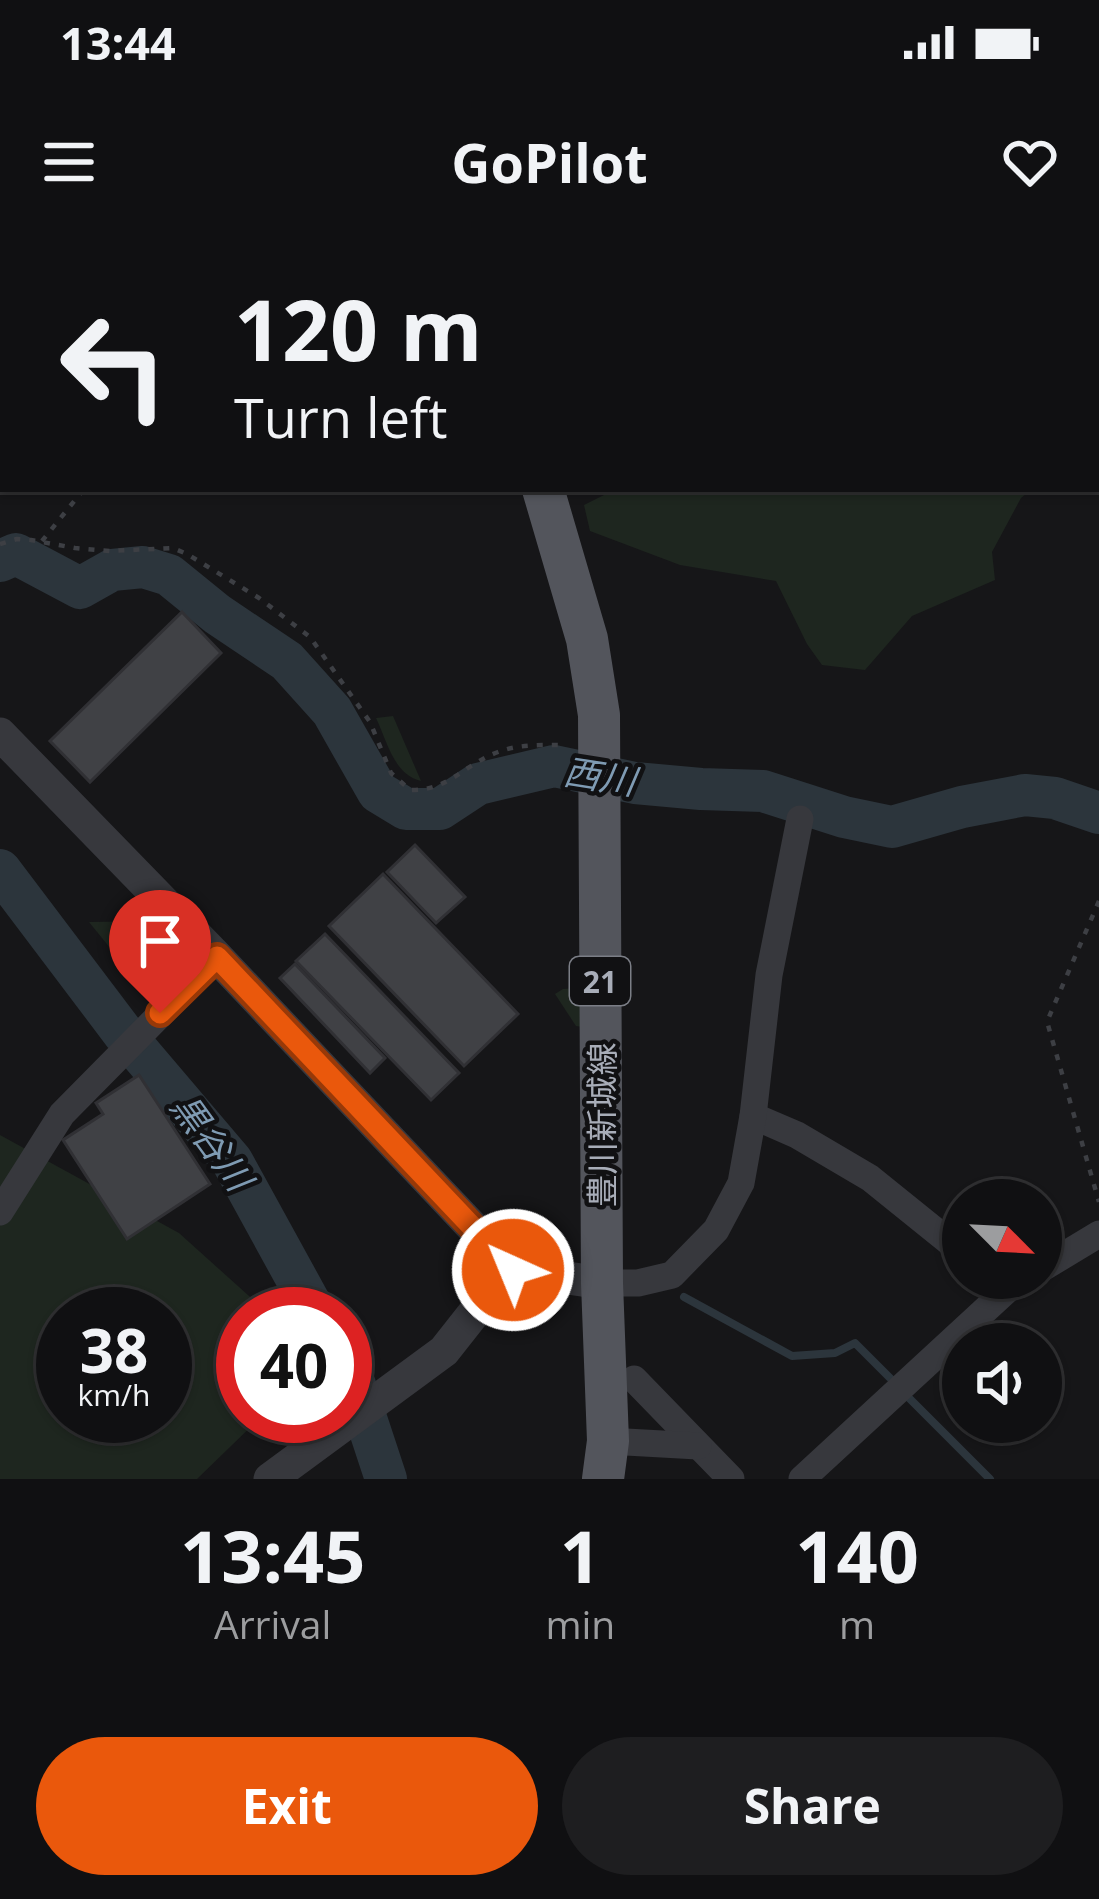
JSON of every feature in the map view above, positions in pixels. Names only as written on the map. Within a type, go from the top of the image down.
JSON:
[{"type":"main road","name":"豊川新城線","points":[[544,492],[587,638],[599,715],[605,1460]]},
{"type":"street","points":[[0,734],[513,1270],[602,1283],[638,1283],[672,1275],[716,1230],[741,1183],[769,975],[800,819]]},
{"type":"street","points":[[0,1212],[62,1114],[217,957]]},
{"type":"street","points":[[753,1115],[870,1178],[942,1236]]},
{"type":"street","points":[[1062,1256],[1099,1234]]},
{"type":"street","points":[[270,1479],[444,1351],[513,1270]]},
{"type":"street","points":[[802,1479],[992,1299]]},
{"type":"street","points":[[634,1379],[730,1479]]},
{"type":"street","points":[[605,1460],[698,1446]]},
{"type":"path","points":[[42,542],[82,492]]},
{"type":"path","points":[[0,544],[17,539],[110,551],[173,548],[187,554],[293,621],[325,656],[370,722],[391,773],[410,790],[435,790],[502,751],[538,744],[599,748]]},
{"type":"path","points":[[1099,901],[1048,1025],[1099,1202]]},
{"type":"shaded area","points":[[610,492],[1028,492],[992,552],[995,580],[912,616],[865,670],[822,665],[776,581],[680,565],[590,531],[584,505]]},
{"type":"shaded area","points":[[393,716],[421,781],[398,764],[376,718]]},
{"type":"shaded area","points":[[159,921],[196,962],[154,1002],[89,922]]},
{"type":"shaded area","points":[[590,987],[588,1028],[576,1026],[555,994]]},
{"type":"shaded area","points":[[0,1135],[179,1233],[239,1287],[216,1287],[216,1443],[234,1443],[197,1479],[0,1479]]},
{"type":"building","points":[[182,612],[221,653],[90,782],[50,741]]},
{"type":"building","points":[[415,845],[465,897],[436,923],[387,872]]},
{"type":"building","points":[[383,874],[518,1014],[464,1066],[329,926]]},
{"type":"building","points":[[325,934],[459,1073],[431,1100],[296,961]]},
{"type":"building","points":[[295,964],[385,1058],[370,1073],[280,978]]},
{"type":"building","points":[[139,1075],[210,1184],[127,1239],[63,1140],[103,1114],[96,1103]]},
{"type":"waterway","name":"西川","points":[[0,561],[16,554],[80,588],[112,570],[143,567],[169,575],[287,661],[332,711],[378,792],[406,809],[440,809],[478,784],[554,766],[635,783],[763,791],[892,827],[1025,795],[1055,798],[1099,813]]},
{"type":"waterway","name":"黒谷川","points":[[0,870],[124,1034],[232,1161],[301,1287]]},
{"type":"waterway","points":[[684,1297],[792,1356],[835,1353],[855,1343],[891,1379]]},
{"type":"waterway","points":[[908,1397],[990,1479]]},
{"type":"waterway","name":"黒谷川","points":[[372,1437],[386,1479]]},
{"type":"route","points":[[160,1013],[217,957],[513,1270]]}]
